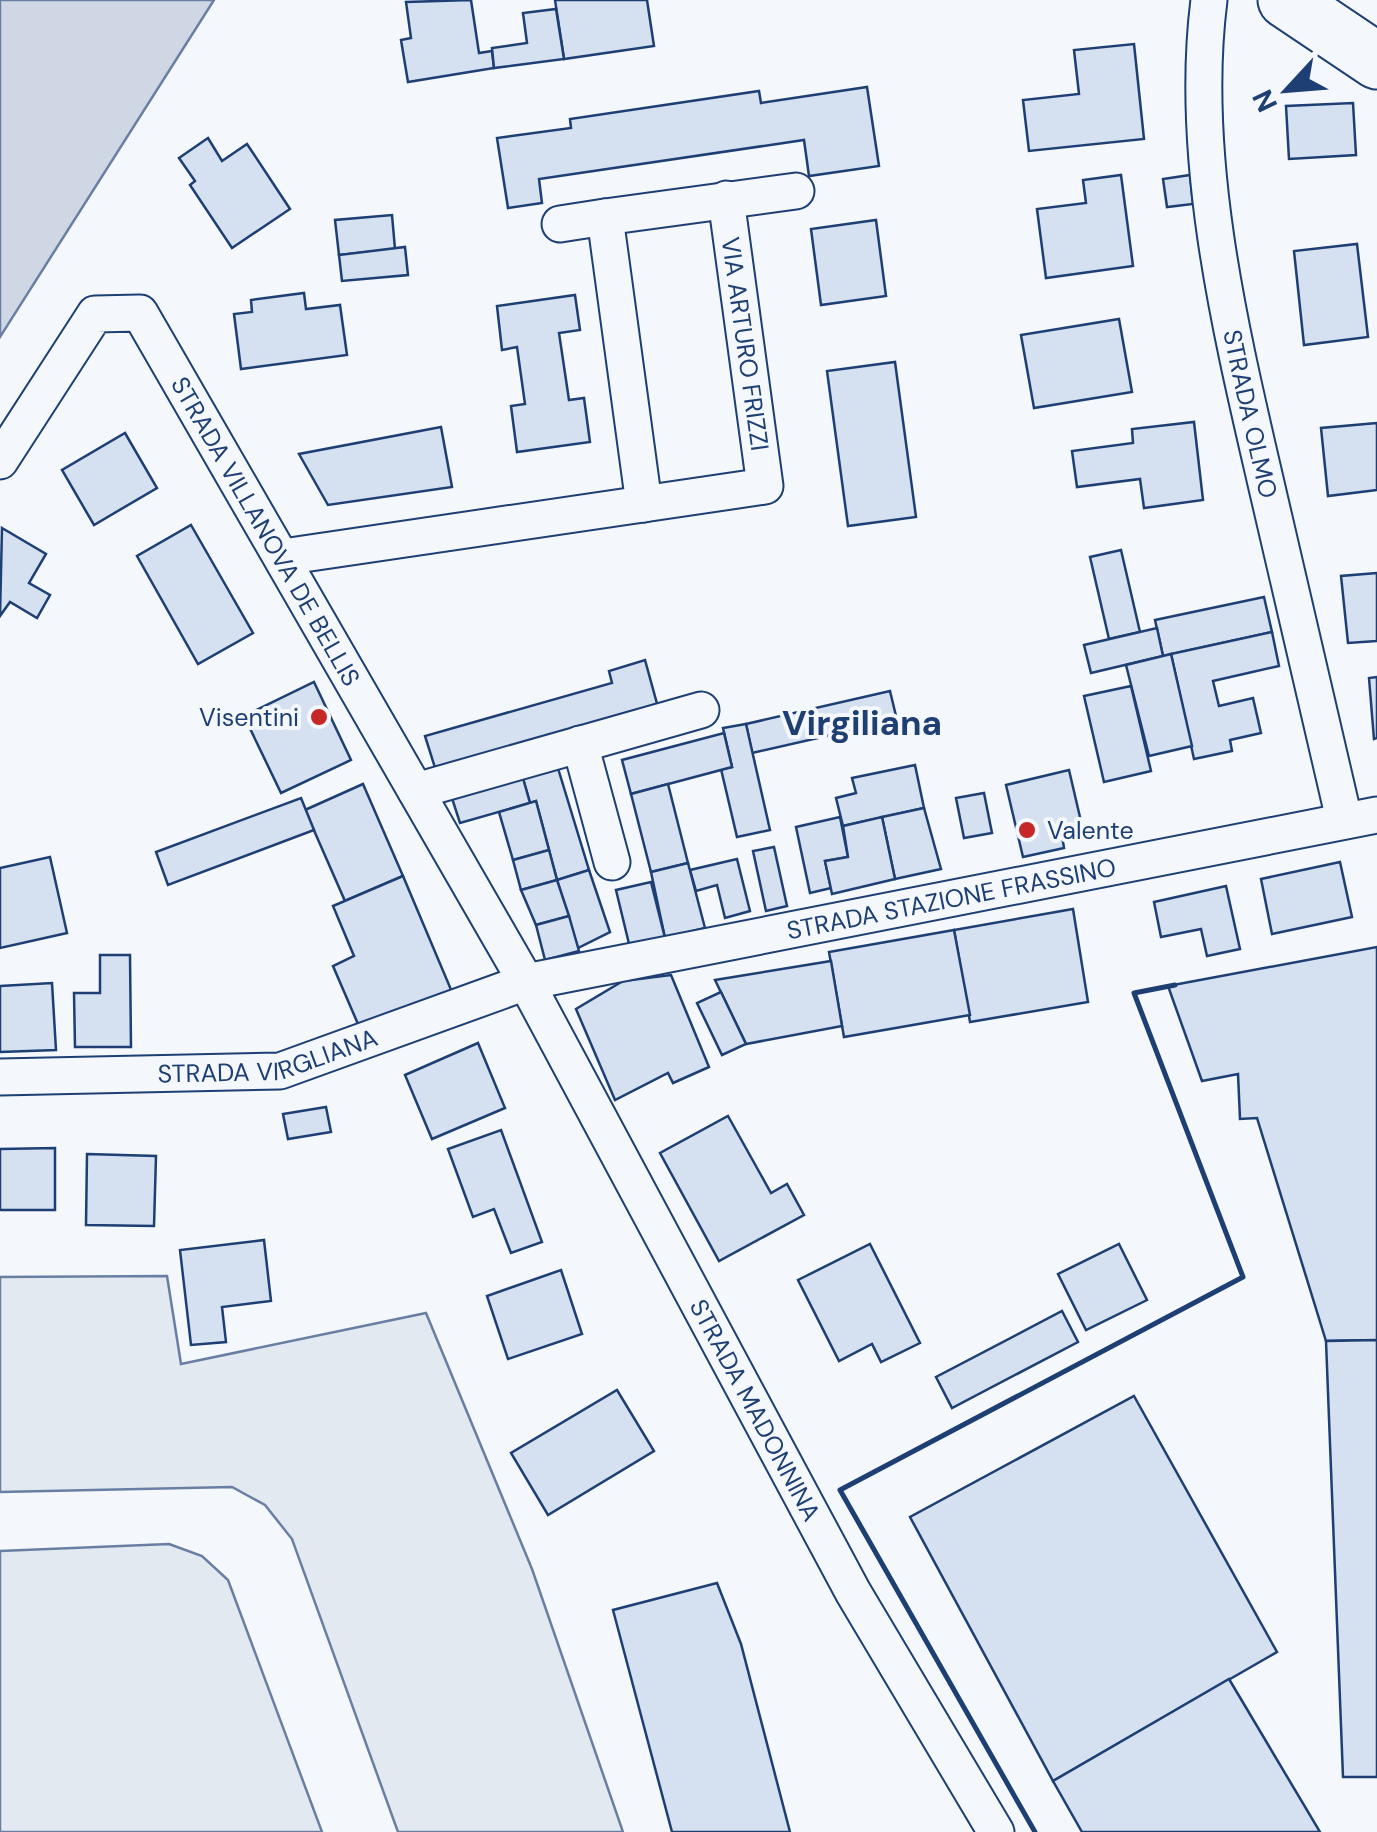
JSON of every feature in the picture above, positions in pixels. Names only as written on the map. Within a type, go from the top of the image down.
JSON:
[{"type":"main road","points":[[1286,0],[1377,62]]},
{"type":"street","name":"STRADA OLMO","points":[[1210,0],[1204,76],[1207,145],[1230,329],[1360,817]]},
{"type":"street","points":[[560,224],[796,191]]},
{"type":"street","name":"VIA ARTURO FRIZZI","points":[[284,557],[765,486],[726,200]]},
{"type":"street","points":[[605,217],[644,504]]},
{"type":"street","name":"STRADA VILLANOVA DE BELLIS","points":[[0,461],[95,314],[140,313],[168,369],[284,557],[526,982]]},
{"type":"street","points":[[416,791],[701,710]]},
{"type":"street","points":[[580,744],[612,862]]},
{"type":"street","name":"STRADA STAZIONE FRASSINO","points":[[526,982],[1360,817]]},
{"type":"street","name":"STRADA VIRGLIANA","points":[[0,1077],[280,1072],[526,982]]},
{"type":"street","name":"STRADA MADONNINA","points":[[526,982],[853,1592],[996,1832]]},
{"type":"shaded area","points":[[0,0],[214,0],[0,337]]},
{"type":"shaded area","points":[[167,1276],[181,1364],[426,1313],[532,1569],[623,1832],[398,1832],[292,1539],[265,1505],[232,1487],[0,1492],[0,1277]]},
{"type":"shaded area","points":[[169,1544],[202,1556],[228,1580],[322,1832],[0,1832],[0,1551]]},
{"type":"building","points":[[471,0],[479,53],[492,51],[494,68],[408,82],[401,40],[411,38],[406,2]]},
{"type":"building","points":[[555,0],[647,0],[654,46],[564,59]]},
{"type":"building","points":[[556,9],[564,59],[494,68],[492,48],[527,43],[523,13]]},
{"type":"building","points":[[1134,44],[1144,139],[1029,151],[1023,100],[1079,94],[1074,50]]},
{"type":"building","points":[[867,87],[879,166],[809,176],[804,140],[539,179],[542,203],[508,208],[497,138],[571,128],[570,119],[759,91],[761,103]]},
{"type":"building","points":[[1353,103],[1356,155],[1289,159],[1286,106]]},
{"type":"building","points":[[208,138],[222,161],[247,144],[290,209],[232,248],[190,185],[195,181],[179,158]]},
{"type":"building","points":[[1121,175],[1133,266],[1046,278],[1037,209],[1086,203],[1083,180]]},
{"type":"building","points":[[1190,175],[1193,204],[1167,207],[1163,179]]},
{"type":"building","points":[[392,215],[395,249],[339,255],[335,220]]},
{"type":"building","points":[[876,220],[886,296],[821,305],[811,229]]},
{"type":"building","points":[[1357,244],[1368,337],[1304,345],[1294,251]]},
{"type":"building","points":[[405,247],[408,275],[342,281],[339,255]]},
{"type":"building","points":[[304,293],[306,309],[340,305],[347,355],[241,369],[234,314],[252,312],[251,300]]},
{"type":"building","points":[[575,295],[580,330],[559,333],[569,400],[584,398],[590,442],[517,452],[511,406],[525,404],[517,347],[502,350],[497,306]]},
{"type":"building","points":[[1119,319],[1132,392],[1034,408],[1021,335]]},
{"type":"building","points":[[895,362],[916,517],[848,526],[827,371]]},
{"type":"building","points":[[1194,422],[1203,500],[1144,508],[1140,479],[1077,487],[1072,451],[1133,443],[1132,429]]},
{"type":"building","points":[[1377,423],[1377,490],[1328,496],[1321,428]]},
{"type":"building","points":[[441,427],[452,487],[328,505],[299,454]]},
{"type":"building","points":[[125,433],[157,488],[94,525],[62,470]]},
{"type":"building","points":[[191,525],[253,633],[198,664],[137,556]]},
{"type":"building","points":[[2,528],[46,554],[29,583],[50,595],[37,618],[10,602],[0,616]]},
{"type":"building","points":[[1121,550],[1140,632],[1109,639],[1090,557]]},
{"type":"building","points":[[1377,573],[1377,641],[1348,643],[1341,576]]},
{"type":"building","points":[[1264,597],[1272,632],[1163,656],[1155,620]]},
{"type":"building","points":[[1157,628],[1163,656],[1091,673],[1084,645]]},
{"type":"building","points":[[1272,632],[1279,666],[1213,681],[1219,706],[1253,698],[1261,733],[1230,740],[1232,751],[1194,759],[1171,654]]},
{"type":"building","points":[[1171,654],[1192,746],[1149,756],[1126,665]]},
{"type":"building","points":[[645,660],[659,711],[437,774],[425,736],[612,683],[609,671]]},
{"type":"building","points":[[1377,677],[1377,738],[1374,739],[1369,678]]},
{"type":"building","points":[[314,682],[351,760],[281,793],[244,716]]},
{"type":"building","points":[[1131,686],[1151,771],[1104,782],[1084,696]]},
{"type":"building","points":[[890,691],[897,720],[752,753],[746,724]]},
{"type":"building","points":[[746,724],[770,830],[737,837],[721,769],[732,767],[723,728]]},
{"type":"building","points":[[724,733],[732,767],[631,794],[622,760]]},
{"type":"building","points":[[557,765],[589,870],[557,880],[536,801],[530,803],[523,779]]},
{"type":"building","points":[[915,765],[924,808],[843,826],[836,798],[856,793],[852,778]]},
{"type":"building","points":[[1069,770],[1083,830],[1062,835],[1064,848],[1023,857],[1006,785]]},
{"type":"building","points":[[521,771],[530,803],[460,823],[450,792]]},
{"type":"building","points":[[363,784],[403,876],[345,901],[305,810]]},
{"type":"building","points":[[668,784],[688,863],[651,872],[631,794]]},
{"type":"building","points":[[984,793],[992,833],[964,838],[956,798]]},
{"type":"building","points":[[301,798],[314,830],[168,885],[156,852]]},
{"type":"building","points":[[536,801],[549,850],[513,860],[499,812]]},
{"type":"building","points":[[924,808],[941,869],[895,879],[882,817]]},
{"type":"building","points":[[840,817],[848,857],[825,861],[831,888],[810,893],[796,827]]},
{"type":"building","points":[[882,817],[895,879],[832,894],[825,861],[848,857],[843,826]]},
{"type":"building","points":[[774,847],[787,906],[766,911],[753,851]]},
{"type":"building","points":[[549,850],[557,880],[521,890],[513,860]]},
{"type":"building","points":[[50,857],[67,933],[0,948],[0,868]]},
{"type":"building","points":[[737,859],[750,911],[725,918],[717,885],[696,891],[690,870]]},
{"type":"building","points":[[1340,862],[1352,917],[1272,934],[1261,879]]},
{"type":"building","points":[[688,863],[705,928],[665,938],[651,872]]},
{"type":"building","points":[[589,870],[610,932],[578,948],[557,880]]},
{"type":"building","points":[[403,876],[452,992],[361,1031],[333,966],[354,956],[333,906]]},
{"type":"building","points":[[557,880],[569,916],[536,925],[521,890]]},
{"type":"building","points":[[651,882],[665,938],[630,948],[616,890]]},
{"type":"building","points":[[1226,886],[1240,949],[1207,956],[1201,929],[1161,937],[1154,902]]},
{"type":"building","points":[[1073,909],[1088,1002],[970,1022],[954,930]]},
{"type":"building","points":[[569,916],[579,951],[545,960],[536,925]]},
{"type":"building","points":[[954,930],[970,1015],[844,1037],[829,952]]},
{"type":"building","points":[[1377,947],[1377,1340],[1326,1341],[1257,1118],[1240,1119],[1238,1074],[1202,1081],[1168,986]]},
{"type":"building","points":[[100,955],[130,955],[131,1047],[75,1047],[74,993],[100,993]]},
{"type":"building","points":[[831,961],[842,1026],[746,1044],[715,980]]},
{"type":"building","points":[[671,975],[709,1067],[673,1083],[668,1073],[615,1100],[576,1009],[623,981]]},
{"type":"building","points":[[52,983],[56,1050],[0,1052],[0,986]]},
{"type":"building","points":[[721,992],[746,1044],[722,1055],[697,1003]]},
{"type":"building","points":[[478,1043],[505,1108],[432,1139],[405,1075]]},
{"type":"building","points":[[326,1107],[331,1132],[288,1139],[283,1114]]},
{"type":"building","points":[[728,1116],[771,1193],[787,1184],[804,1215],[719,1261],[660,1153]]},
{"type":"building","points":[[501,1130],[542,1242],[511,1253],[494,1209],[473,1217],[448,1149]]},
{"type":"building","points":[[55,1148],[55,1210],[0,1210],[0,1149]]},
{"type":"building","points":[[87,1154],[156,1156],[154,1226],[86,1225]]},
{"type":"building","points":[[264,1240],[271,1301],[222,1307],[226,1342],[191,1345],[180,1250]]},
{"type":"building","points":[[870,1244],[920,1343],[881,1362],[872,1344],[839,1361],[798,1280]]},
{"type":"building","points":[[1119,1244],[1147,1300],[1086,1330],[1058,1274]]},
{"type":"building","points":[[561,1270],[582,1334],[508,1359],[487,1296]]},
{"type":"building","points":[[1062,1311],[1078,1342],[952,1408],[936,1377]]},
{"type":"building","points":[[1377,1340],[1377,1777],[1343,1777],[1326,1341]]},
{"type":"building","points":[[617,1390],[654,1451],[548,1515],[511,1453]]},
{"type":"building","points":[[1134,1396],[1277,1652],[1053,1781],[910,1517]]},
{"type":"building","points":[[717,1583],[741,1644],[790,1832],[672,1832],[613,1610]]},
{"type":"building","points":[[1229,1679],[1320,1832],[1082,1832],[1053,1781]]},
{"type":"wall","points":[[1035,1832],[840,1490],[1243,1277],[1134,993],[1175,985]]},
{"type":"place","name":"Visentini","points":[[319,717]]},
{"type":"place","name":"Valente","points":[[1027,830]]},
{"type":"district","name":"Virgiliana","points":[[862,723]]}]
